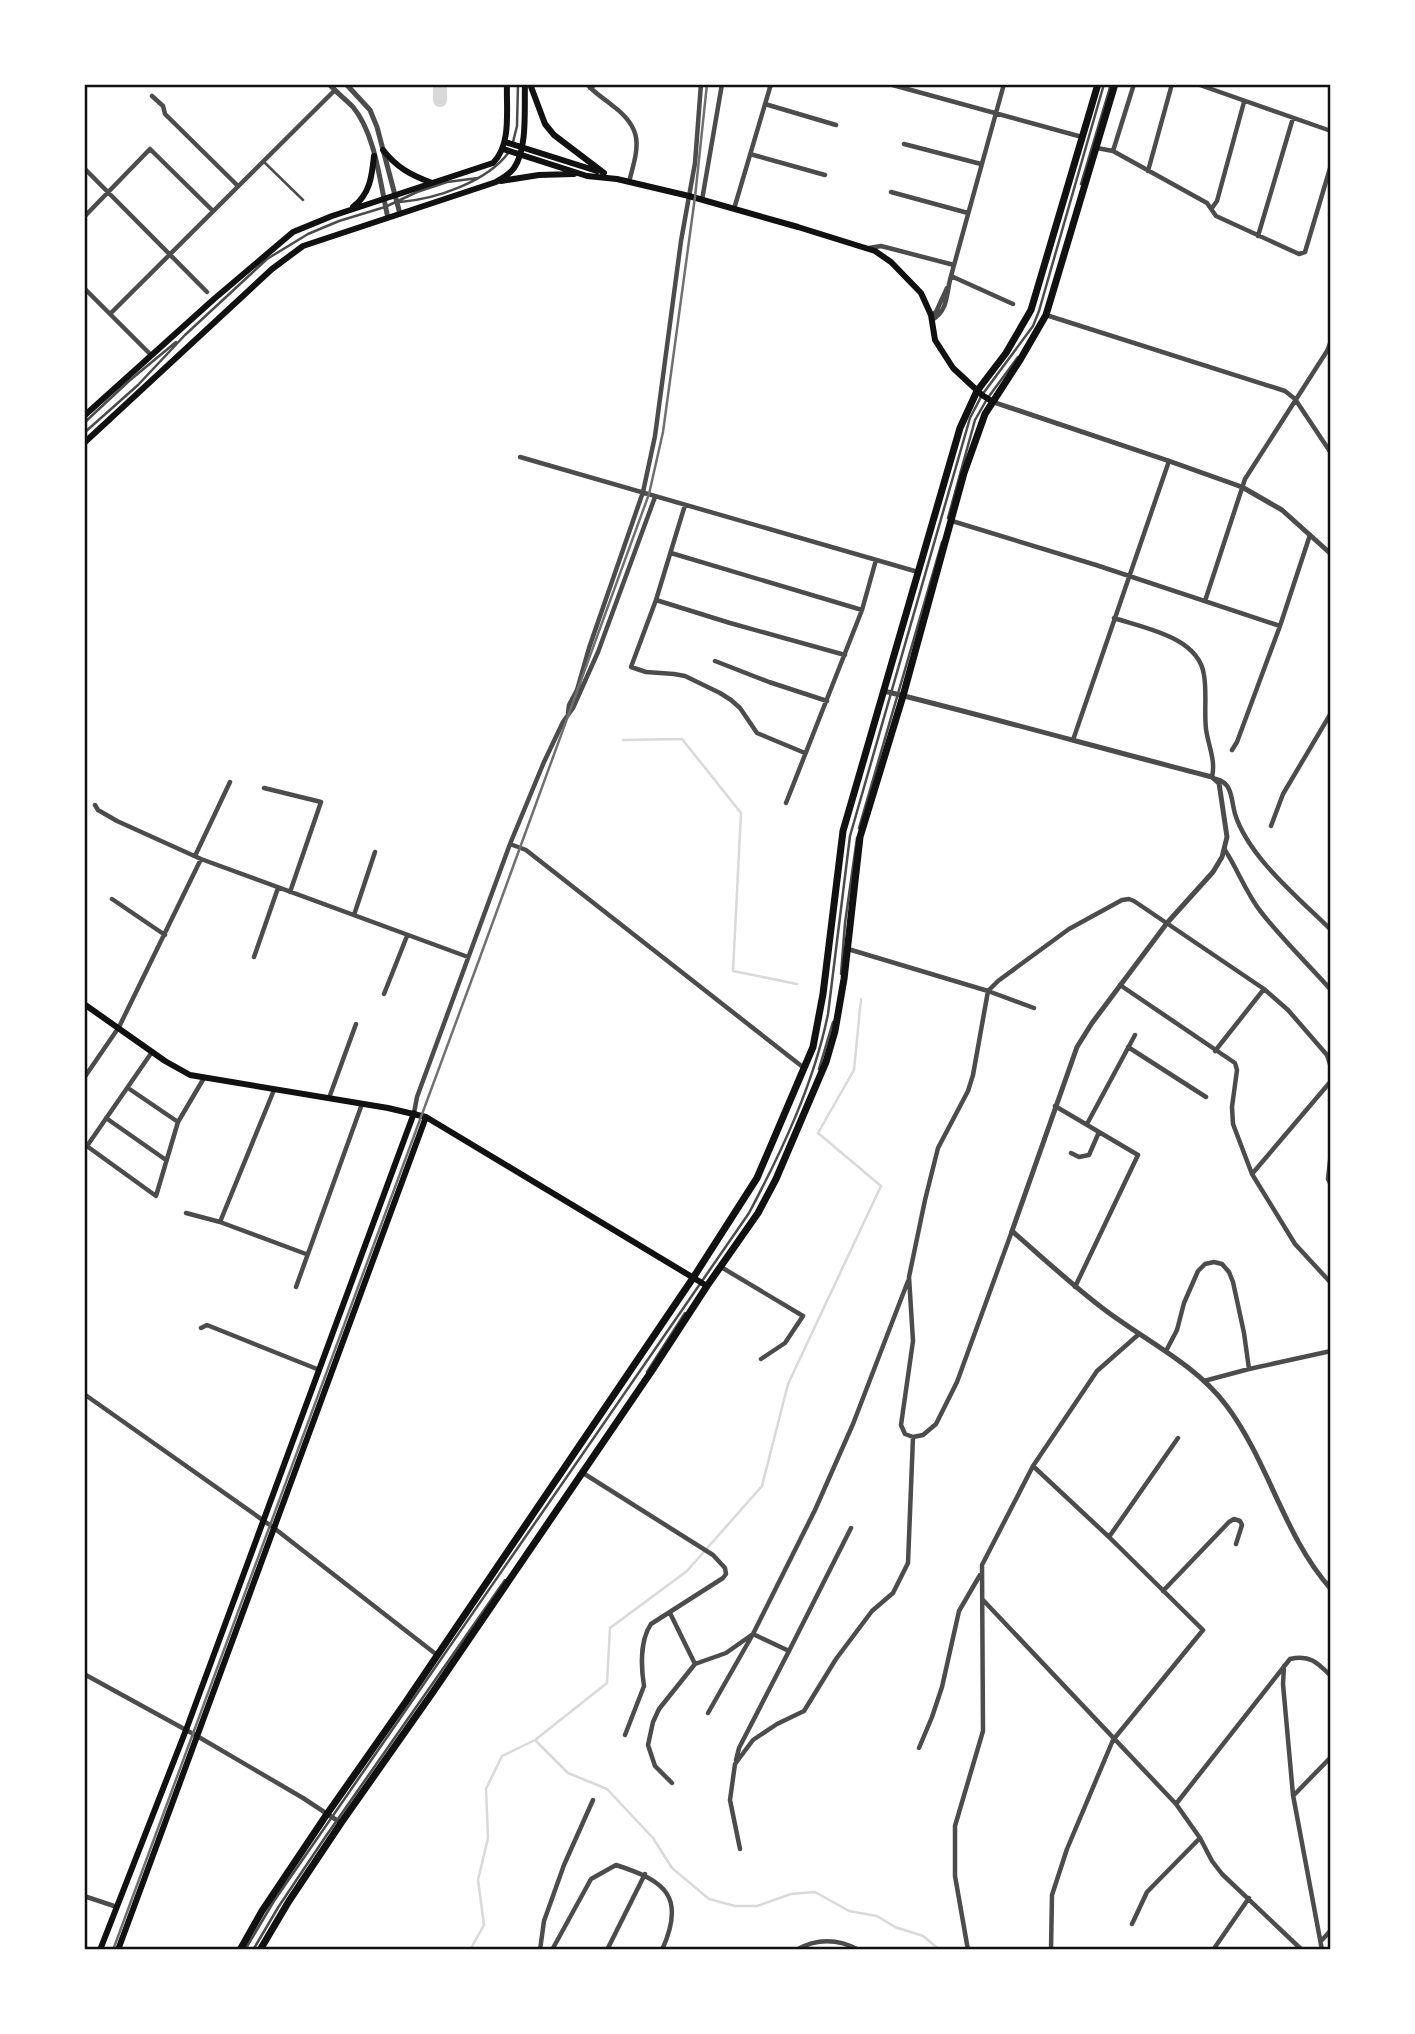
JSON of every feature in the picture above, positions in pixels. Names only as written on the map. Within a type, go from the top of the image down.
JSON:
[{"type":"main road","points":[[84,416],[293,232],[348,210],[396,199],[487,166],[496,160],[508,146],[507,84]]},
{"type":"main road","points":[[496,182],[512,171],[521,150],[527,84]]},
{"type":"main road","points":[[527,84],[545,124],[554,135],[604,173]]},
{"type":"main road","points":[[243,1950],[262,1911],[693,1278],[757,1178],[813,1047],[823,994],[842,831],[894,693],[951,521],[985,397],[1031,310],[1098,84]]},
{"type":"main road","points":[[260,1950],[339,1822],[433,1692],[583,1472],[653,1369],[704,1284],[720,1267],[758,1213],[776,1180],[826,1062],[835,1031],[844,979],[860,837],[894,693],[918,572],[960,428],[1046,315],[1097,148],[1113,84]]},
{"type":"main road","points":[[508,146],[617,179]]},
{"type":"main road","points":[[383,150],[404,171],[434,183]]},
{"type":"main road","points":[[521,150],[587,176]]},
{"type":"main road","points":[[348,210],[363,198],[368,188],[374,156]]},
{"type":"main road","points":[[84,443],[272,269],[303,246],[496,182],[558,173],[617,179],[689,196],[869,248],[891,262],[920,293],[932,318],[935,340],[944,356],[953,368],[985,397]]},
{"type":"main road","points":[[84,1004],[178,1070],[204,1079],[426,1117],[704,1284]]},
{"type":"main road","points":[[100,1950],[186,1730],[317,1369],[414,1113]]},
{"type":"main road","points":[[118,1950],[426,1117]]},
{"type":"street","points":[[329,84],[360,118],[371,143],[388,218]]},
{"type":"street","points":[[346,84],[370,110],[400,214]]},
{"type":"street","points":[[589,86],[596,84]]},
{"type":"street","points":[[568,714],[643,492],[655,436],[681,242],[695,163],[701,84]]},
{"type":"street","points":[[702,200],[722,84]]},
{"type":"street","points":[[734,209],[771,84]]},
{"type":"street","points":[[889,84],[1082,136]]},
{"type":"street","points":[[932,318],[948,287],[1004,84]]},
{"type":"street","points":[[1113,151],[1134,84]]},
{"type":"street","points":[[1148,170],[1172,84]]},
{"type":"street","points":[[1197,84],[1331,131]]},
{"type":"street","points":[[589,86],[626,116],[634,128],[637,142],[629,182]]},
{"type":"street","points":[[110,314],[335,90]]},
{"type":"street","points":[[152,96],[163,106],[165,114],[238,186]]},
{"type":"street","points":[[1212,209],[1217,201],[1244,102]]},
{"type":"street","points":[[765,104],[836,125]]},
{"type":"street","points":[[1258,236],[1293,118]]},
{"type":"street","points":[[904,144],[981,164]]},
{"type":"street","points":[[1097,148],[1113,151],[1207,202],[1216,216],[1302,254],[1305,252],[1331,165]]},
{"type":"street","points":[[84,217],[150,149],[213,211]]},
{"type":"street","points":[[750,154],[825,175]]},
{"type":"street","points":[[84,168],[207,292]]},
{"type":"street","points":[[891,191],[968,213]]},
{"type":"street","points":[[869,248],[881,246],[954,265]]},
{"type":"street","points":[[951,276],[1013,304]]},
{"type":"street","points":[[84,288],[151,355]]},
{"type":"street","points":[[1046,315],[1285,391],[1295,399],[1331,453]]},
{"type":"street","points":[[1205,601],[1245,479],[1331,341]]},
{"type":"street","points":[[985,397],[1242,487],[1282,510],[1331,554]]},
{"type":"street","points":[[520,457],[918,572]]},
{"type":"street","points":[[1072,741],[1169,461]]},
{"type":"street","points":[[414,1113],[417,1097],[510,844],[544,762],[573,708],[598,652],[655,496]]},
{"type":"street","points":[[685,505],[656,600],[631,667],[646,672],[685,677],[720,693],[740,708],[757,733],[805,753]]},
{"type":"street","points":[[951,521],[1280,625]]},
{"type":"street","points":[[1232,750],[1280,625],[1310,534]]},
{"type":"street","points":[[671,553],[862,610]]},
{"type":"street","points":[[786,803],[862,610],[876,560]]},
{"type":"street","points":[[656,600],[845,655]]},
{"type":"street","points":[[909,1277],[913,1341],[901,1425],[905,1434],[913,1437],[923,1435],[936,1424],[957,1382],[1077,1047],[1167,923],[1213,872],[1225,850],[1227,837],[1219,783],[1214,778],[1214,763],[1206,729],[1204,672],[1196,652],[1175,639],[1114,618]]},
{"type":"street","points":[[715,661],[827,701]]},
{"type":"street","points":[[894,693],[1226,783],[1244,836],[1262,861],[1331,930]]},
{"type":"street","points":[[1271,826],[1283,794],[1331,713]]},
{"type":"street","points":[[195,856],[230,782]]},
{"type":"street","points":[[264,788],[321,802],[290,892]]},
{"type":"street","points":[[95,805],[98,810],[117,821],[201,859],[468,957]]},
{"type":"street","points":[[510,844],[526,850],[805,1069]]},
{"type":"street","points":[[1225,850],[1234,863],[1245,890],[1261,913],[1331,990]]},
{"type":"street","points":[[354,915],[375,852]]},
{"type":"street","points":[[84,1078],[119,1027],[201,859]]},
{"type":"street","points":[[254,957],[278,888]]},
{"type":"street","points":[[112,899],[165,935]]},
{"type":"street","points":[[708,1713],[754,1634],[815,1510],[853,1424],[909,1277],[938,1148],[968,1091],[973,1075],[988,991],[1069,929],[1122,900],[1129,899],[1264,989],[1288,1010],[1327,1055],[1331,1067]]},
{"type":"street","points":[[384,994],[407,936]]},
{"type":"street","points":[[847,949],[1034,1007]]},
{"type":"street","points":[[1120,985],[1235,1063],[1237,1070],[1232,1107],[1233,1124],[1252,1174],[1296,1244],[1331,1283]]},
{"type":"street","points":[[1215,1051],[1264,989]]},
{"type":"street","points":[[329,1099],[356,1024]]},
{"type":"street","points":[[1087,1124],[1135,1035]]},
{"type":"street","points":[[1128,1047],[1206,1097]]},
{"type":"street","points":[[152,1052],[85,1145],[156,1196],[178,1122],[204,1079]]},
{"type":"street","points":[[1252,1174],[1331,1081]]},
{"type":"street","points":[[128,1087],[178,1122]]},
{"type":"street","points":[[220,1222],[274,1090]]},
{"type":"street","points":[[296,1287],[362,1104]]},
{"type":"street","points":[[1055,1106],[1138,1155],[1075,1287]]},
{"type":"street","points":[[106,1118],[166,1160]]},
{"type":"street","points":[[1071,1153],[1079,1157],[1089,1156],[1099,1132]]},
{"type":"street","points":[[1331,1152],[1328,1179],[1331,1185]]},
{"type":"street","points":[[186,1213],[220,1222],[306,1254]]},
{"type":"street","points":[[1012,1231],[1075,1287],[1166,1352],[1216,1392],[1251,1444],[1311,1566],[1331,1590]]},
{"type":"street","points":[[1166,1352],[1198,1272],[1205,1264],[1214,1262],[1222,1264],[1233,1282],[1249,1369]]},
{"type":"street","points":[[720,1267],[803,1316],[785,1343],[761,1359]]},
{"type":"street","points":[[201,1328],[207,1325],[317,1369]]},
{"type":"street","points":[[968,1950],[955,1876],[955,1826],[983,1731],[982,1565],[1032,1466],[1097,1371],[1139,1334]]},
{"type":"street","points":[[1204,1381],[1331,1351]]},
{"type":"street","points":[[84,1394],[274,1528],[437,1655]]},
{"type":"street","points":[[735,1764],[752,1740],[804,1711],[843,1649],[872,1611],[893,1593],[908,1563],[913,1437]]},
{"type":"street","points":[[1109,1537],[1178,1438]]},
{"type":"street","points":[[1032,1466],[1203,1630],[1113,1740],[1067,1849],[1052,1895],[1051,1950]]},
{"type":"street","points":[[583,1472],[713,1555],[725,1568],[726,1574],[651,1625],[646,1632],[644,1686],[625,1735]]},
{"type":"street","points":[[1163,1591],[1234,1519],[1240,1521],[1241,1530],[1236,1544]]},
{"type":"street","points":[[740,1849],[730,1800],[739,1748],[851,1528]]},
{"type":"street","points":[[919,1748],[942,1687],[959,1611],[981,1574]]},
{"type":"street","points":[[982,1600],[1175,1804],[1200,1838],[1217,1868],[1300,1949]]},
{"type":"street","points":[[670,1613],[695,1664]]},
{"type":"street","points":[[754,1634],[789,1651]]},
{"type":"street","points":[[672,1783],[656,1766],[648,1745],[659,1709],[695,1664],[726,1653],[754,1634]]},
{"type":"street","points":[[1175,1804],[1290,1659],[1301,1656],[1318,1663],[1331,1676]]},
{"type":"street","points":[[1283,1667],[1293,1795],[1322,1950]]},
{"type":"street","points":[[84,1674],[197,1736],[339,1822]]},
{"type":"street","points":[[1293,1795],[1331,1758]]},
{"type":"street","points":[[540,1950],[544,1921],[564,1865],[593,1800]]},
{"type":"street","points":[[1132,1924],[1147,1892],[1200,1838]]},
{"type":"street","points":[[552,1950],[591,1879],[616,1865],[645,1874],[663,1887],[673,1907],[668,1936],[662,1950]]},
{"type":"street","points":[[607,1950],[645,1874]]},
{"type":"street","points":[[84,1896],[117,1907]]},
{"type":"street","points":[[1213,1950],[1249,1898]]},
{"type":"street","points":[[1322,1939],[1331,1930]]},
{"type":"street","points":[[1322,1939],[1331,1944]]},
{"type":"street","points":[[796,1950],[807,1944],[828,1940],[859,1950]]},
{"type":"street","points":[[1005,1950],[1012,1950]]},
{"type":"lane","points":[[396,199],[428,198],[478,178],[496,166],[517,126],[518,84]]},
{"type":"lane","points":[[329,1816],[759,1208],[819,1069],[836,1009],[855,845],[970,418],[1033,326],[1104,84]]},
{"type":"lane","points":[[253,1950],[279,1906],[545,1523],[704,1284],[749,1213],[766,1180],[804,1092],[822,1041],[828,1014],[850,836],[946,528],[975,420],[985,397],[1025,346],[1046,309],[1113,84]]},
{"type":"lane","points":[[263,161],[303,200]]},
{"type":"lane","points":[[396,199],[447,182],[478,178]]},
{"type":"lane","points":[[84,423],[267,259],[308,234],[384,203]]},
{"type":"lane","points":[[84,433],[138,386],[185,335]]},
{"type":"waterway","points":[[440,84],[440,100]]},
{"type":"waterway","points":[[623,740],[682,739],[741,813],[733,971],[797,984]]},
{"type":"waterway","points":[[470,1950],[484,1925],[478,1880],[488,1838],[486,1789],[502,1756],[535,1740],[607,1683],[610,1628],[687,1571],[762,1486],[788,1384],[881,1186],[818,1133],[854,1070],[861,999]]},
{"type":"waterway","points":[[536,1741],[568,1773],[607,1789],[653,1838],[672,1868],[709,1899],[735,1906],[757,1906],[791,1894],[815,1892],[849,1911],[877,1916],[895,1927],[923,1936],[940,1950]]},
{"type":"railway","points":[[113,1950],[649,494],[663,432],[695,197],[707,84]]}]
